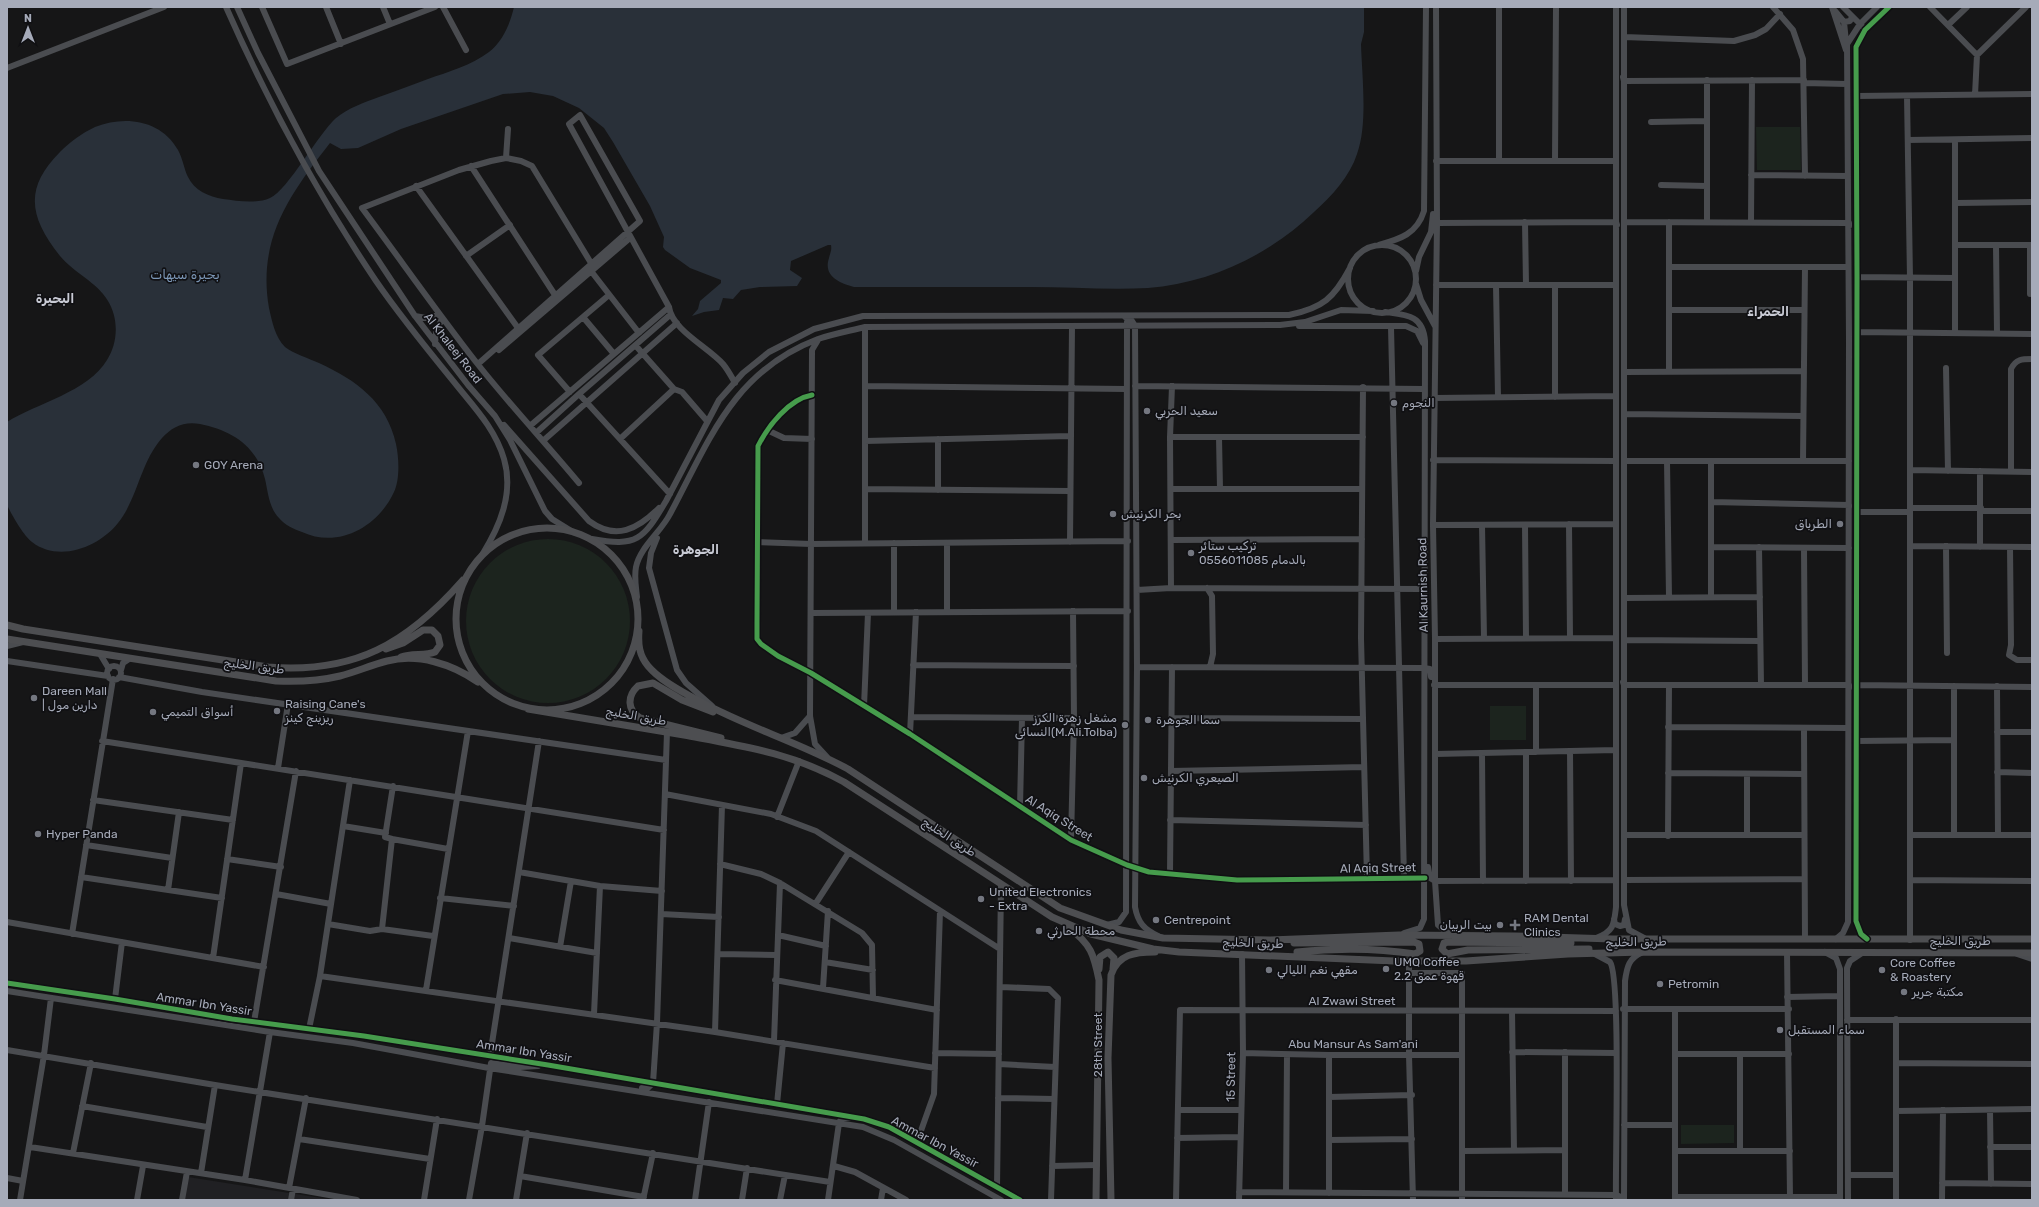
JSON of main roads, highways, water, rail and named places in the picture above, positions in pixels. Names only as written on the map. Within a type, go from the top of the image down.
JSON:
[{"type":"main road","points":[[549,528],[573,532],[592,539],[612,554],[620,563],[627,574],[637,597],[639,609],[639,631],[632,656],[626,667],[619,677],[600,694],[584,703],[567,709],[553,711],[528,709],[515,705],[491,692],[468,666],[460,648],[456,630],[457,602],[468,573],[482,555],[502,540],[524,531],[549,528]]},
{"type":"main road","name":"طريق الخليج","points":[[7,626],[251,665],[288,669],[322,666],[374,653],[407,632],[432,613],[468,573]]},
{"type":"main road","points":[[374,653],[403,643],[423,630],[432,630],[438,636],[440,645],[435,652],[426,654],[409,654],[387,661]]},
{"type":"main road","name":"طريق الخليج","points":[[639,631],[639,648],[643,659],[651,669],[678,689],[718,710],[829,758],[848,769],[1044,899],[1074,914],[1105,925],[1163,938],[1250,940],[1399,935],[1457,935],[1593,939],[2032,939]]},
{"type":"main road","name":"طريق الخليج","points":[[7,639],[252,678],[293,682],[334,677],[387,661],[408,658],[438,663],[465,674],[491,692]]},
{"type":"main road","points":[[749,724],[697,707],[653,683],[638,686],[630,697],[630,708],[635,715],[640,718],[703,732],[749,747]]},
{"type":"main road","name":"طريق الخليج","points":[[528,709],[749,747],[799,761],[824,771],[844,782],[1052,917],[1092,934],[1153,949],[1179,952],[1409,961],[1484,960],[1629,952],[2032,953]]},
{"type":"main road","name":"28th Street","points":[[1052,917],[1078,934],[1089,946],[1094,958],[1098,980],[1097,1200]]},
{"type":"main road","points":[[1613,939],[1584,943],[1448,942],[1444,943],[1442,949],[1448,954],[1468,950],[1554,949],[1604,949],[1629,952]]},
{"type":"main road","points":[[1250,940],[1286,943],[1414,942],[1418,943],[1420,947],[1420,951],[1416,954],[1396,950],[1319,950],[1275,955]]},
{"type":"main road","points":[[1113,969],[1119,961],[1130,954],[1179,952]]},
{"type":"main road","points":[[1098,980],[1100,958],[1104,953],[1113,955],[1113,969]]},
{"type":"main road","name":"28th Street","points":[[1111,1198],[1108,1058],[1109,990],[1113,969]]},
{"type":"water","name":"بحيرة سيهات","points":[[514,7],[1364,7],[1364,32],[1361,44],[1364,100],[1362,129],[1357,154],[1350,170],[1334,192],[1314,212],[1297,227],[1258,254],[1216,273],[1194,280],[1171,285],[1133,289],[1031,287],[854,287],[838,281],[830,274],[828,264],[831,245],[828,245],[791,261],[790,270],[802,278],[797,286],[760,287],[741,290],[733,299],[723,298],[719,310],[704,312],[692,316],[698,309],[700,301],[721,283],[721,280],[690,268],[665,250],[663,247],[664,237],[650,206],[613,142],[604,128],[579,108],[553,96],[530,92],[503,94],[401,129],[358,148],[341,149],[330,143],[290,199],[272,239],[268,260],[267,283],[269,308],[276,334],[285,347],[333,370],[357,385],[368,394],[385,416],[392,429],[398,456],[398,475],[396,487],[387,504],[367,525],[356,532],[343,536],[329,538],[316,537],[295,530],[281,520],[273,510],[261,467],[256,457],[249,449],[241,441],[222,430],[200,424],[189,423],[174,428],[162,438],[149,458],[125,513],[110,532],[90,545],[66,552],[43,548],[32,542],[22,531],[8,507],[6,481],[7,422],[75,389],[88,381],[98,371],[111,353],[116,331],[112,308],[103,294],[60,256],[42,228],[37,215],[35,203],[36,190],[40,178],[48,165],[60,152],[85,132],[106,123],[130,121],[152,126],[171,140],[180,153],[191,182],[194,186],[207,195],[234,201],[247,202],[265,200],[277,193],[285,184],[336,118],[362,103],[460,68],[482,57],[494,48],[502,37],[508,26]]},
{"type":"place","name":"النجوم","points":[[1394,403]]},
{"type":"place","name":"سعيد الحربي","points":[[1147,411]]},
{"type":"place","name":"GOY Arena","points":[[196,465]]},
{"type":"place","name":"بحر الكرنيش","points":[[1113,514]]},
{"type":"place","name":"الطرباق","points":[[1840,524]]},
{"type":"place","name":"تركيب ستائر بالدمام 0556011085","points":[[1191,553]]},
{"type":"place","name":"Dareen Mall | دارين مول","points":[[34,698]]},
{"type":"place","name":"Raising Cane's ريزينج كينز","points":[[277,711]]},
{"type":"place","name":"أسواق التميمي","points":[[153,712]]},
{"type":"place","name":"سما الجوهرة","points":[[1148,720]]},
{"type":"place","name":"مشغل زهرة الكرز النسائى(M.Ali.Tolba)","points":[[1125,725]]},
{"type":"place","name":"الصيعري الكرنيش","points":[[1144,778]]},
{"type":"place","name":"Hyper Panda","points":[[38,834]]},
{"type":"place","name":"United Electronics - Extra","points":[[981,899]]},
{"type":"place","name":"Centrepoint","points":[[1156,920]]},
{"type":"place","name":"بيت الربيان","points":[[1500,925]]},
{"type":"place","name":"RAM Dental Clinics","points":[[1515,925]]},
{"type":"place","name":"محطة الحارثي","points":[[1039,931]]},
{"type":"place","name":"UMQ Coffee 2.2 قهوة عمق","points":[[1386,969]]},
{"type":"place","name":"مقهي نغم الليالي","points":[[1269,970]]},
{"type":"place","name":"Core Coffee & Roastery","points":[[1882,970]]},
{"type":"place","name":"Petromin","points":[[1660,984]]},
{"type":"place","name":"مكتبة جرير","points":[[1904,992]]},
{"type":"place","name":"سماء المستقبل","points":[[1780,1030]]},
{"type":"district","name":"البحيرة","points":[[55,298]]},
{"type":"district","name":"الحمراء","points":[[1768,311]]},
{"type":"district","name":"الجوهرة","points":[[696,549]]}]
